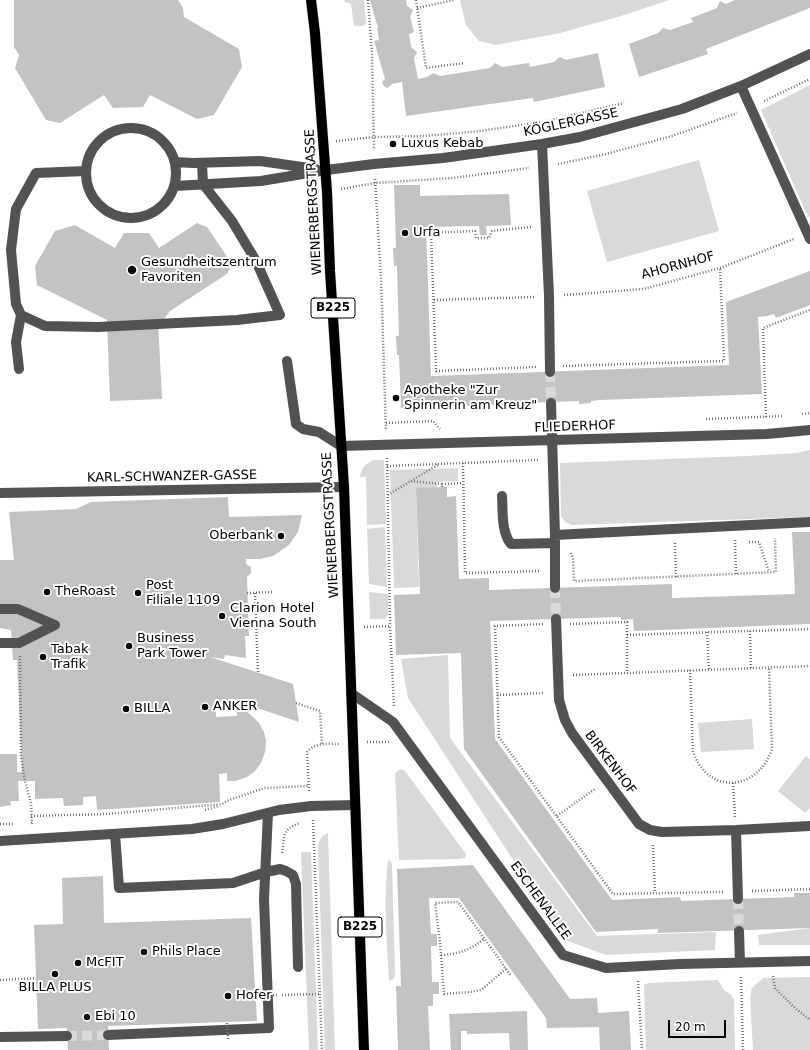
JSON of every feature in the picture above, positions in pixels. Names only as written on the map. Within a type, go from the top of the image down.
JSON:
[{"type":"main road","name":"WIENERBERGSTRASSE","points":[[311,0],[326,170],[344,487],[364,1050]]},
{"type":"street","name":"KÖGLERGASSE","points":[[326,170],[443,158],[580,137],[682,108],[741,86],[810,54]]},
{"type":"street","points":[[741,86],[809,237]]},
{"type":"street","points":[[134,127],[148,130],[160,138],[170,149],[175,162],[177,174],[175,186],[168,199],[158,209],[145,216],[131,218],[117,216],[104,209],[94,198],[88,185],[86,171],[88,157],[96,144],[106,134],[120,129],[134,127]]},
{"type":"street","points":[[542,144],[549,296],[550,372]]},
{"type":"street","points":[[175,162],[202,163],[260,161],[326,170]]},
{"type":"street","points":[[86,171],[36,173],[16,209],[11,250],[16,304],[22,315],[45,326],[98,327],[237,320],[280,315],[256,261],[232,222],[203,184],[202,163]]},
{"type":"street","points":[[175,186],[261,182],[326,170]]},
{"type":"street","points":[[19,369],[16,342],[22,315]]},
{"type":"street","points":[[287,361],[296,424],[303,429],[319,432],[341,446]]},
{"type":"street","points":[[551,403],[555,588]]},
{"type":"street","name":"FLIEDERHOF","points":[[341,446],[767,434],[810,430]]},
{"type":"street","name":"KARL-SCHWANZER-GASSE","points":[[0,493],[344,487]]},
{"type":"street","points":[[502,496],[505,532],[507,539],[511,544],[555,539],[810,522]]},
{"type":"street","points":[[0,609],[18,609],[55,625],[19,643],[0,643]]},
{"type":"street","name":"BIRKENHOF","points":[[556,619],[559,700],[565,720],[572,734],[639,824],[650,830],[662,832],[810,826]]},
{"type":"street","name":"ESCHENALLEE","points":[[351,692],[393,722],[563,955],[606,968],[740,962],[810,961]]},
{"type":"street","points":[[0,841],[207,827],[268,813],[311,806],[355,805]]},
{"type":"street","points":[[108,1035],[269,1028],[264,899],[268,813]]},
{"type":"street","points":[[736,830],[738,896]]},
{"type":"street","points":[[115,834],[119,888],[233,883],[280,869],[293,875],[296,884],[298,967]]},
{"type":"street","points":[[739,931],[740,962]]},
{"type":"street","points":[[0,1037],[67,1036]]},
{"type":"path","points":[[368,0],[372,53],[375,137],[374,164],[387,445],[390,626],[395,704],[393,722]]},
{"type":"path","points":[[416,0],[426,68],[465,63]]},
{"type":"path","points":[[417,8],[454,0]]},
{"type":"path","points":[[324,143],[375,137],[424,136],[472,132],[543,122],[624,103]]},
{"type":"path","name":"AHORNHOF","points":[[434,300],[549,296],[644,290],[720,268],[809,237]]},
{"type":"path","points":[[767,434],[763,328],[810,310]]},
{"type":"path","points":[[797,415],[810,413]]},
{"type":"path","points":[[705,419],[789,416]]},
{"type":"path","points":[[386,423],[432,420],[440,429],[447,428]]},
{"type":"path","points":[[387,466],[553,459]]},
{"type":"path","points":[[462,463],[465,572],[555,570]]},
{"type":"path","points":[[388,495],[440,464]]},
{"type":"path","points":[[411,481],[442,486],[463,483]]},
{"type":"path","points":[[735,541],[741,541]]},
{"type":"path","points":[[747,541],[759,542],[769,572]]},
{"type":"path","points":[[573,559],[574,581],[776,572],[775,543]]},
{"type":"path","points":[[735,558],[736,574]]},
{"type":"path","points":[[675,560],[676,577]]},
{"type":"path","points":[[247,593],[272,592]]},
{"type":"path","points":[[255,593],[258,672]]},
{"type":"path","points":[[574,624],[627,622],[627,673]]},
{"type":"path","points":[[537,624],[495,626],[499,737],[613,894],[655,893],[738,896],[810,889]]},
{"type":"path","points":[[349,627],[390,626]]},
{"type":"path","points":[[627,635],[810,629]]},
{"type":"path","points":[[750,631],[751,668]]},
{"type":"path","points":[[707,632],[709,670]]},
{"type":"path","points":[[20,654],[21,756],[30,803],[32,823],[24,823]]},
{"type":"path","points":[[558,676],[810,666]]},
{"type":"path","points":[[690,670],[693,751],[696,761],[710,777],[718,781],[733,783],[751,778],[757,774],[766,762],[772,749],[769,668]]},
{"type":"path","points":[[497,695],[559,693]]},
{"type":"path","points":[[296,703],[320,711],[322,745]]},
{"type":"path","points":[[557,816],[607,780]]},
{"type":"path","points":[[733,783],[736,830]]},
{"type":"path","points":[[31,816],[106,814],[222,804],[229,800],[265,788],[308,786]]},
{"type":"path","points":[[311,806],[313,822],[322,1050]]},
{"type":"path","points":[[280,869],[284,834],[291,827],[301,823],[313,822]]},
{"type":"path","points":[[0,824],[16,824]]},
{"type":"path","points":[[653,861],[655,893]]},
{"type":"path","points":[[506,969],[481,990],[444,994],[435,903],[458,902],[484,939],[503,962],[511,976]]},
{"type":"path","points":[[441,955],[455,955],[484,939]]},
{"type":"path","points":[[740,962],[743,1050]]},
{"type":"path","points":[[771,962],[775,988],[795,1008],[810,1020]]},
{"type":"path","points":[[637,966],[642,1050]]},
{"type":"path","points":[[0,980],[36,978]]},
{"type":"path","points":[[255,996],[320,994]]},
{"type":"path","points":[[227,1023],[228,1039]]},
{"type":"shaded area","points":[[344,0],[364,0],[366,24],[363,26],[354,26],[351,4],[345,2]]},
{"type":"shaded area","points":[[460,0],[669,0],[621,16],[560,33],[496,45],[479,41],[466,25]]},
{"type":"shaded area","points":[[810,85],[810,216],[808,217],[761,110]]},
{"type":"shaded area","points":[[699,160],[719,231],[607,262],[587,191]]},
{"type":"shaded area","points":[[810,450],[810,517],[572,525],[565,522],[561,516],[560,463],[747,456],[797,453]]},
{"type":"shaded area","points":[[374,460],[384,460],[386,524],[367,525],[366,477],[360,477],[364,466]]},
{"type":"shaded area","points":[[458,468],[458,481],[437,482],[437,488],[416,489],[419,587],[394,588],[390,470]]},
{"type":"shaded area","points":[[385,527],[387,587],[369,584],[367,529]]},
{"type":"shaded area","points":[[369,592],[388,594],[388,614],[385,619],[370,619]]},
{"type":"shaded area","points":[[448,655],[450,738],[597,936],[716,932],[715,950],[606,955],[565,940],[408,698],[401,659]]},
{"type":"shaded area","points":[[752,719],[754,749],[701,752],[698,723]]},
{"type":"shaded area","points":[[806,756],[810,759],[810,808],[805,813],[778,791]]},
{"type":"shaded area","points":[[401,769],[405,771],[466,854],[465,858],[399,860],[395,774]]},
{"type":"shaded area","points":[[328,833],[335,1050],[325,1050],[318,847],[321,838]]},
{"type":"shaded area","points":[[301,852],[311,852],[318,1050],[309,1050]]},
{"type":"shaded area","points":[[388,860],[391,861],[392,864],[395,972],[394,979],[389,981],[386,936]]},
{"type":"shaded area","points":[[810,928],[810,945],[759,945],[758,935]]},
{"type":"shaded area","points":[[810,977],[810,1050],[753,1050],[750,997],[752,988],[763,978]]},
{"type":"shaded area","points":[[718,980],[724,990],[731,995],[734,1000],[735,1050],[646,1050],[644,985],[648,983]]},
{"type":"building","points":[[14,0],[178,0],[183,8],[184,17],[239,49],[242,67],[214,115],[197,119],[150,95],[143,107],[113,108],[104,95],[60,123],[46,120],[15,68],[19,55],[14,47]]},
{"type":"building","points":[[370,0],[406,0],[407,6],[413,10],[410,17],[414,32],[409,34],[411,47],[417,52],[414,58],[418,79],[427,77],[433,73],[440,76],[490,68],[495,63],[502,67],[529,63],[530,67],[554,62],[560,57],[566,60],[598,53],[605,87],[534,102],[533,98],[406,116],[402,82],[392,84],[387,88],[382,82],[385,79],[374,41],[379,40],[378,28]]},
{"type":"building","points":[[735,0],[810,0],[810,8],[706,49],[708,54],[639,77],[629,44],[658,33],[663,28],[670,30],[693,22],[691,18],[717,8],[720,1],[726,4]]},
{"type":"building","points":[[394,185],[420,185],[420,196],[509,194],[511,225],[486,226],[487,235],[480,235],[479,226],[426,227],[431,376],[729,365],[726,302],[810,271],[810,305],[776,318],[774,314],[758,317],[762,394],[600,400],[591,401],[591,403],[579,404],[579,401],[524,403],[524,406],[512,406],[512,404],[401,408],[399,355],[397,355],[396,336],[399,336],[397,266],[394,266],[393,248],[396,248]]},
{"type":"building","name":"Gesundheitszentrum Favoriten","points":[[197,223],[207,227],[232,264],[227,274],[170,311],[164,319],[158,320],[162,399],[110,401],[107,320],[37,285],[35,266],[55,231],[75,225],[115,248],[124,233],[149,233],[159,248]]},
{"type":"building","points":[[447,487],[447,497],[456,496],[459,579],[489,578],[489,590],[672,584],[672,598],[795,594],[792,532],[810,532],[810,624],[634,631],[633,619],[621,620],[621,617],[490,621],[495,739],[612,900],[680,897],[681,901],[738,899],[794,897],[794,893],[810,893],[810,928],[658,933],[658,929],[596,932],[464,749],[461,653],[396,655],[394,595],[420,594],[416,488]]},
{"type":"building","name":"Business Park Tower","points":[[228,497],[229,517],[302,515],[298,532],[289,545],[273,556],[260,559],[246,559],[246,564],[251,567],[251,573],[247,577],[249,636],[245,636],[246,658],[225,655],[224,659],[210,657],[293,684],[299,722],[239,702],[239,707],[216,708],[216,717],[237,716],[237,708],[246,711],[259,723],[264,732],[266,741],[265,752],[261,763],[255,771],[247,777],[236,781],[227,781],[227,773],[219,774],[220,802],[97,810],[96,796],[83,797],[83,805],[64,806],[63,798],[35,799],[35,781],[18,781],[19,801],[10,801],[11,805],[0,807],[0,754],[17,754],[17,772],[22,772],[17,660],[13,660],[11,630],[0,628],[0,560],[14,560],[9,512],[76,509],[91,502]]},
{"type":"building","points":[[473,865],[570,999],[597,998],[598,1013],[629,1011],[631,1050],[600,1050],[599,1027],[547,1028],[546,1018],[459,898],[429,898],[431,934],[437,934],[437,946],[431,946],[432,982],[439,982],[439,994],[433,994],[433,1006],[428,1006],[430,1050],[398,1050],[396,986],[401,986],[397,869]]},
{"type":"building","name":"Phils Place","points":[[103,876],[104,923],[251,918],[257,1021],[108,1026],[109,1050],[68,1050],[67,1028],[38,1029],[34,925],[63,924],[62,878]]},
{"type":"building","points":[[527,1011],[528,1050],[510,1050],[509,1033],[467,1034],[467,1031],[461,1031],[461,1050],[451,1050],[449,1014]]},
{"type":"tunnel","points":[[550,372],[551,403]]},
{"type":"tunnel","points":[[555,588],[556,619]]},
{"type":"tunnel","points":[[738,899],[739,931]]},
{"type":"tunnel","points":[[67,1036],[108,1035]]},
{"type":"place","name":"Luxus Kebab","points":[[393,144]]},
{"type":"place","name":"Urfa","points":[[405,233]]},
{"type":"place","name":"Gesundheitszentrum Favoriten","points":[[132,270]]},
{"type":"place","name":"Apotheke \"Zur Spinnerin am Kreuz\"","points":[[396,398]]},
{"type":"place","name":"Oberbank","points":[[281,536]]},
{"type":"place","name":"TheRoast","points":[[47,592]]},
{"type":"place","name":"Post Filiale 1109","points":[[138,593]]},
{"type":"place","name":"Clarion Hotel Vienna South","points":[[222,616]]},
{"type":"place","name":"Business Park Tower","points":[[129,646]]},
{"type":"place","name":"Tabak Trafik","points":[[43,657]]},
{"type":"place","name":"ANKER","points":[[205,707]]},
{"type":"place","name":"BILLA","points":[[126,709]]},
{"type":"place","name":"Phils Place","points":[[144,952]]},
{"type":"place","name":"McFIT","points":[[78,963]]},
{"type":"place","name":"BILLA PLUS","points":[[55,974]]},
{"type":"place","name":"Hofer","points":[[228,996]]},
{"type":"place","name":"Ebi 10","points":[[87,1017]]}]
